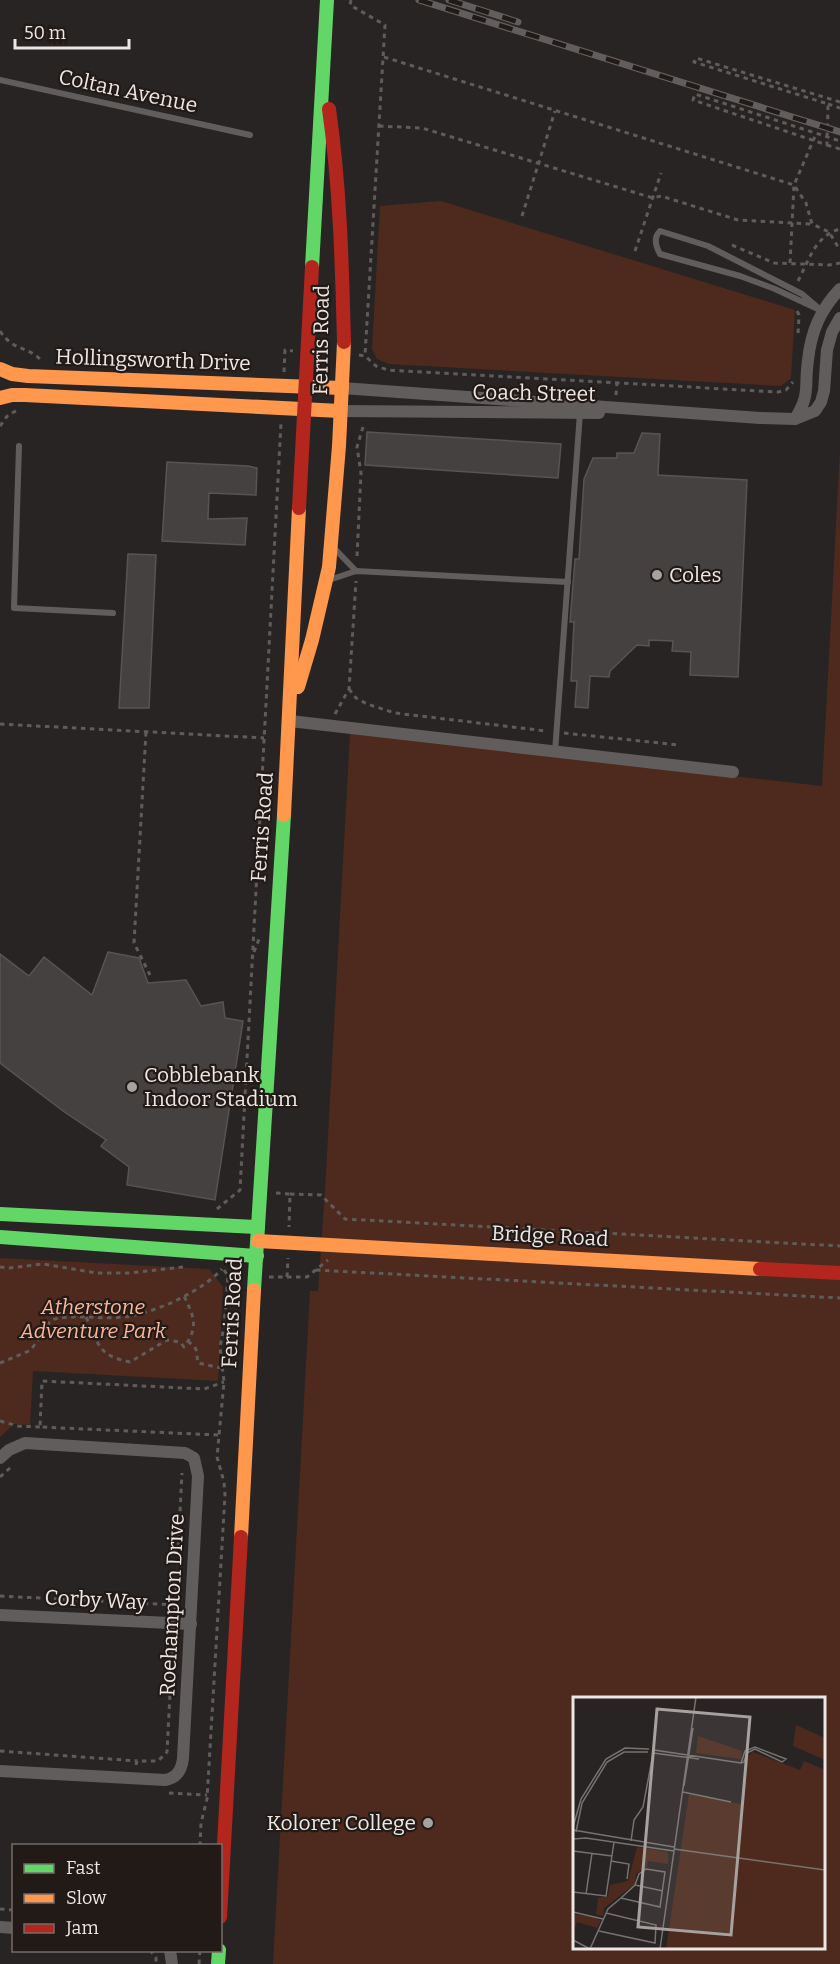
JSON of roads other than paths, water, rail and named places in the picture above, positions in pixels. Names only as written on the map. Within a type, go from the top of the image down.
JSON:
[{"type":"street","name":"Ferris Road","points":[[222,1881],[290,716],[304,409],[327,0]]},
{"type":"street","name":"Ferris Road","points":[[290,716],[326,581],[331,546],[342,388],[342,248],[336,157],[324,72]]},
{"type":"street","points":[[795,419],[807,393],[809,352],[813,333],[822,311],[840,289]]},
{"type":"street","points":[[795,419],[815,411],[824,391],[827,350],[839,320],[822,311]]},
{"type":"street","points":[[0,370],[3,384],[0,397]]},
{"type":"street","name":"Hollingsworth Drive","points":[[0,370],[28,376],[342,388]]},
{"type":"street","name":"Coach Street","points":[[342,388],[580,409]]},
{"type":"street","name":"Hollingsworth Drive","points":[[0,397],[31,395],[340,411]]},
{"type":"street","name":"Coach Street","points":[[340,411],[580,409],[727,414],[795,419]]},
{"type":"street","points":[[290,716],[329,725],[733,772]]},
{"type":"street","name":"Bridge Road","points":[[0,1214],[258,1234],[289,1242],[840,1273]]},
{"type":"street","points":[[0,1237],[257,1256]]},
{"type":"street","name":"Roehampton Drive","points":[[0,1458],[18,1445],[32,1443],[185,1453],[194,1458],[198,1476],[182,1765],[176,1775],[171,1779],[136,1779],[0,1771]]},
{"type":"street","name":"Corby Way","points":[[0,1615],[191,1624]]},
{"type":"lane","name":"Coltan Avenue","points":[[0,80],[250,135]]},
{"type":"lane","points":[[660,231],[708,246],[802,294],[822,311],[740,276],[660,254],[656,244],[658,234],[660,231]]},
{"type":"lane","points":[[555,752],[580,409]]},
{"type":"lane","points":[[19,446],[14,608],[113,613]]},
{"type":"lane","points":[[331,546],[356,571]]},
{"type":"lane","points":[[326,581],[356,571],[568,582]]},
{"type":"railway","points":[[419,0],[840,132]]},
{"type":"railway","points":[[449,0],[518,22]]},
{"type":"place","name":"Coles","points":[[657,575]]},
{"type":"place","name":"Cobblebank Indoor Stadium","points":[[132,1087]]},
{"type":"place","name":"Kolorer College","points":[[428,1823]]},
{"type":"park label","name":"Atherstone Adventure Park","points":[[93,1319]]}]
